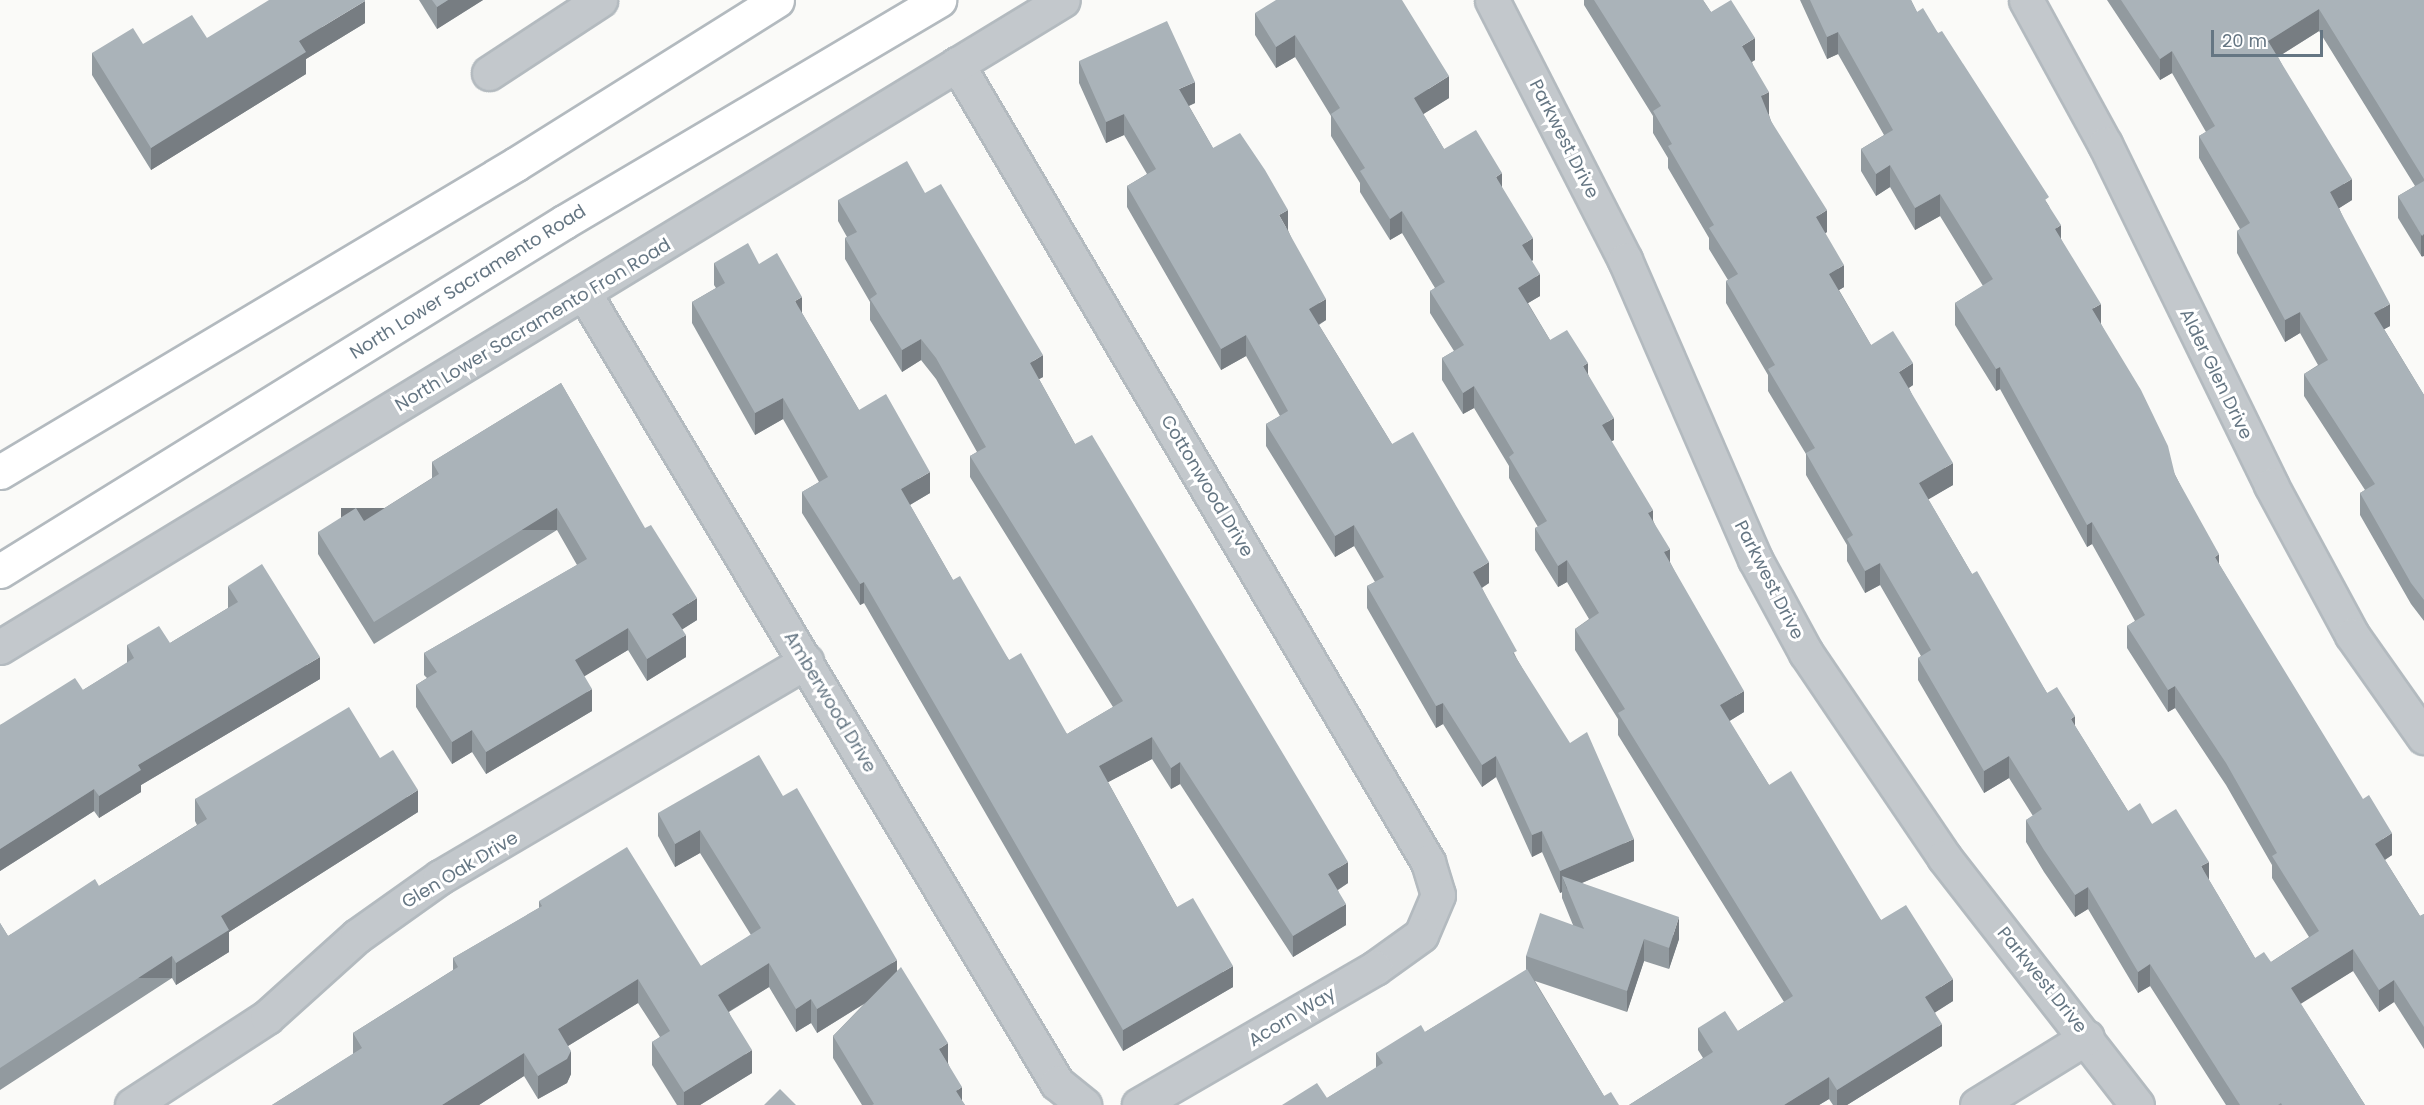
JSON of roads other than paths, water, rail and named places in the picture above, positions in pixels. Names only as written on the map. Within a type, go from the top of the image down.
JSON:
[{"type":"main road","points":[[0,472],[516,164],[777,0]]},
{"type":"main road","name":"North Lower Sacramento Road","points":[[0,571],[564,222],[939,0]]},
{"type":"street","points":[[489,73],[600,0]]},
{"type":"street","name":"North Lower Sacramento Fron Road","points":[[0,647],[1063,0]]},
{"type":"street","name":"Parkwest Drive","points":[[1492,0],[1625,260],[1755,559],[1806,653],[1944,857],[2087,1037],[2137,1105]]},
{"type":"street","name":"Alder Glen Drive","points":[[2026,0],[2105,144],[2276,495],[2352,635],[2424,737]]},
{"type":"street","name":"Cottonwood Drive","points":[[957,64],[1428,862],[1438,895],[1431,913]]},
{"type":"street","name":"Amberwood Drive","points":[[584,293],[1057,1083],[1084,1105]]},
{"type":"street","name":"Glen Oak Drive","points":[[132,1105],[267,1017],[357,936],[441,877],[806,661]]},
{"type":"street","name":"Acorn Way","points":[[1139,1105],[1375,968],[1421,935],[1431,913]]},
{"type":"street","points":[[1977,1105],[2087,1037]]}]
